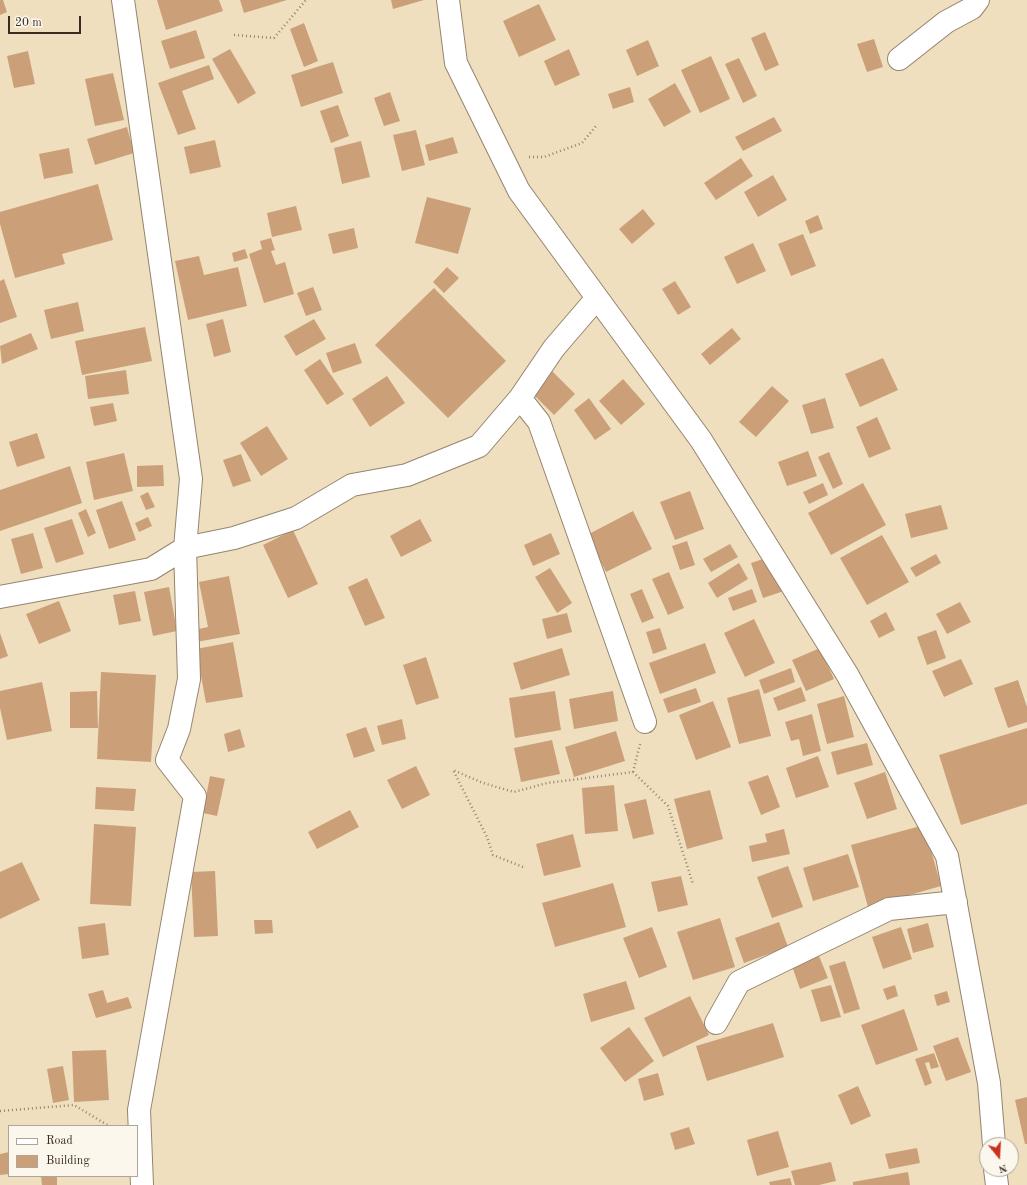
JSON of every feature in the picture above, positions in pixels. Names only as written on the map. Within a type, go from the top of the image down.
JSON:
[{"type":"street","points":[[123,0],[191,479],[185,548],[189,679],[179,729],[167,760],[195,796],[139,1110],[142,1185]]},
{"type":"street","points":[[448,0],[456,63],[519,191],[700,440],[847,674],[947,856],[989,1083],[993,1137]]},
{"type":"street","points":[[899,59],[946,22],[972,8],[978,0]]},
{"type":"street","points":[[0,597],[151,569],[185,548],[234,538],[296,518],[352,485],[407,475],[479,446],[520,398],[554,348],[597,298]]},
{"type":"street","points":[[520,398],[539,422],[646,722]]},
{"type":"street","points":[[716,1024],[739,982],[890,909],[956,902]]},
{"type":"path","points":[[234,35],[274,38],[306,0]]},
{"type":"path","points":[[502,158],[544,157],[582,143],[596,126]]},
{"type":"path","points":[[633,772],[646,722]]},
{"type":"path","points":[[523,867],[493,855],[487,837],[453,770],[483,783],[514,792],[547,783],[633,772]]},
{"type":"path","points":[[633,772],[668,806],[693,884]]},
{"type":"path","points":[[0,1111],[74,1105],[107,1125]]},
{"type":"building","points":[[0,0],[3,0],[7,12],[0,15]]},
{"type":"building","points":[[157,0],[219,0],[223,11],[166,30]]},
{"type":"building","points":[[240,0],[287,0],[244,13]]},
{"type":"building","points":[[391,0],[424,0],[393,9]]},
{"type":"building","points":[[539,4],[556,40],[519,57],[503,21]]},
{"type":"building","points":[[304,23],[318,61],[304,67],[290,29]]},
{"type":"building","points":[[196,30],[205,58],[170,69],[161,41]]},
{"type":"building","points":[[765,32],[779,65],[765,71],[751,38]]},
{"type":"building","points":[[874,39],[883,67],[867,72],[857,44]]},
{"type":"building","points":[[648,40],[659,66],[637,76],[626,50]]},
{"type":"building","points":[[230,49],[256,93],[238,104],[212,59]]},
{"type":"building","points":[[569,49],[580,75],[555,86],[544,61]]},
{"type":"building","points":[[28,51],[35,84],[14,88],[7,56]]},
{"type":"building","points":[[711,56],[730,99],[700,113],[681,70]]},
{"type":"building","points":[[739,58],[757,96],[743,103],[725,64]]},
{"type":"building","points":[[333,62],[343,93],[301,107],[291,75]]},
{"type":"building","points":[[209,65],[214,79],[182,91],[196,129],[178,135],[158,83]]},
{"type":"building","points":[[113,73],[124,120],[95,126],[85,79]]},
{"type":"building","points":[[675,83],[691,112],[664,127],[648,99]]},
{"type":"building","points":[[630,87],[634,102],[613,109],[608,94]]},
{"type":"building","points":[[390,92],[400,121],[384,126],[374,98]]},
{"type":"building","points":[[338,105],[349,136],[331,143],[320,111]]},
{"type":"building","points":[[774,117],[782,131],[743,151],[735,137]]},
{"type":"building","points":[[127,127],[134,153],[95,165],[87,139]]},
{"type":"building","points":[[416,130],[425,165],[402,171],[393,135]]},
{"type":"building","points":[[453,137],[458,153],[429,161],[425,145]]},
{"type":"building","points":[[215,140],[221,167],[190,174],[184,147]]},
{"type":"building","points":[[361,141],[370,177],[342,184],[334,148]]},
{"type":"building","points":[[69,148],[73,173],[44,179],[39,154]]},
{"type":"building","points":[[741,158],[753,176],[716,200],[704,183]]},
{"type":"building","points":[[773,175],[787,200],[758,217],[744,192]]},
{"type":"building","points":[[98,184],[113,240],[62,254],[65,264],[15,278],[0,224],[0,212]]},
{"type":"building","points":[[427,197],[471,208],[458,254],[415,243]]},
{"type":"building","points":[[296,206],[302,230],[272,237],[267,213]]},
{"type":"building","points":[[643,209],[655,224],[632,244],[619,229]]},
{"type":"building","points":[[818,215],[823,229],[810,234],[805,221]]},
{"type":"building","points":[[354,228],[358,248],[333,254],[328,234]]},
{"type":"building","points":[[803,234],[816,266],[791,276],[778,244]]},
{"type":"building","points":[[271,238],[275,250],[271,251],[276,265],[285,262],[294,294],[264,303],[249,254],[262,249],[260,241]]},
{"type":"building","points":[[753,243],[766,271],[737,284],[724,257]]},
{"type":"building","points":[[245,249],[248,258],[234,262],[232,253]]},
{"type":"building","points":[[199,256],[204,275],[238,267],[247,306],[188,320],[175,261]]},
{"type":"building","points":[[447,267],[459,278],[444,293],[433,282]]},
{"type":"building","points":[[4,279],[17,317],[0,323],[0,281]]},
{"type":"building","points":[[675,281],[691,307],[678,315],[662,289]]},
{"type":"building","points":[[313,287],[322,310],[306,316],[297,293]]},
{"type":"building","points":[[434,288],[506,361],[448,418],[375,345]]},
{"type":"building","points":[[78,302],[84,331],[51,339],[44,310]]},
{"type":"building","points":[[223,319],[231,352],[214,357],[206,324]]},
{"type":"building","points":[[314,319],[326,339],[296,356],[284,336]]},
{"type":"building","points":[[145,327],[152,361],[82,375],[75,341]]},
{"type":"building","points":[[732,328],[741,339],[710,365],[701,354]]},
{"type":"building","points":[[31,333],[38,349],[2,364],[0,346]]},
{"type":"building","points":[[355,343],[362,363],[333,373],[326,353]]},
{"type":"building","points":[[883,358],[898,390],[860,407],[845,374]]},
{"type":"building","points":[[320,359],[344,394],[327,405],[304,370]]},
{"type":"building","points":[[126,370],[129,394],[88,399],[85,376]]},
{"type":"building","points":[[552,371],[575,394],[554,415],[531,392]]},
{"type":"building","points":[[387,376],[405,403],[370,427],[352,399]]},
{"type":"building","points":[[623,379],[645,404],[621,425],[599,401]]},
{"type":"building","points":[[772,386],[789,401],[756,437],[739,422]]},
{"type":"building","points":[[589,398],[611,429],[595,440],[574,410]]},
{"type":"building","points":[[825,398],[834,428],[811,434],[802,405]]},
{"type":"building","points":[[113,403],[117,421],[94,426],[90,407]]},
{"type":"building","points":[[877,417],[891,449],[869,458],[856,427]]},
{"type":"building","points":[[267,426],[288,459],[261,476],[240,443]]},
{"type":"building","points":[[37,433],[45,458],[17,467],[9,442]]},
{"type":"building","points":[[808,451],[817,476],[787,486],[778,462]]},
{"type":"building","points":[[829,452],[843,484],[833,489],[818,457]]},
{"type":"building","points":[[124,453],[133,491],[94,500],[86,462]]},
{"type":"building","points":[[241,454],[251,481],[233,487],[223,460]]},
{"type":"building","points":[[163,465],[164,486],[137,487],[137,466]]},
{"type":"building","points":[[70,466],[82,503],[0,531],[0,490]]},
{"type":"building","points":[[823,483],[828,495],[809,504],[803,492]]},
{"type":"building","points":[[863,483],[886,525],[831,555],[808,513]]},
{"type":"building","points":[[690,491],[704,529],[675,540],[660,502]]},
{"type":"building","points":[[148,492],[155,507],[146,510],[140,496]]},
{"type":"building","points":[[122,501],[136,540],[109,549],[96,510]]},
{"type":"building","points":[[941,505],[948,529],[911,538],[905,514]]},
{"type":"building","points":[[86,509],[96,533],[88,537],[78,513]]},
{"type":"building","points":[[633,511],[652,549],[606,572],[587,535]]},
{"type":"building","points":[[148,517],[152,526],[139,532],[135,523]]},
{"type":"building","points":[[72,519],[84,554],[56,563],[44,528]]},
{"type":"building","points":[[420,519],[432,541],[401,557],[390,536]]},
{"type":"building","points":[[293,530],[318,584],[288,598],[263,545]]},
{"type":"building","points":[[33,533],[43,568],[21,574],[11,539]]},
{"type":"building","points":[[551,533],[560,554],[533,566],[524,545]]},
{"type":"building","points":[[882,535],[909,582],[867,605],[840,558]]},
{"type":"building","points":[[687,541],[695,565],[680,570],[672,546]]},
{"type":"building","points":[[730,544],[738,557],[711,572],[703,559]]},
{"type":"building","points":[[936,554],[941,563],[916,577],[910,568]]},
{"type":"building","points":[[772,556],[784,591],[763,598],[751,563]]},
{"type":"building","points":[[739,563],[748,579],[717,598],[708,583]]},
{"type":"building","points":[[550,568],[572,603],[557,613],[535,577]]},
{"type":"building","points":[[669,572],[684,608],[668,615],[652,579]]},
{"type":"building","points":[[229,576],[240,634],[191,643],[189,631],[208,627],[199,582]]},
{"type":"building","points":[[367,578],[385,618],[365,626],[348,587]]},
{"type":"building","points":[[169,587],[177,631],[153,636],[144,592]]},
{"type":"building","points":[[642,589],[654,618],[642,623],[630,594]]},
{"type":"building","points":[[752,589],[757,602],[733,611],[728,598]]},
{"type":"building","points":[[135,591],[141,621],[119,625],[113,595]]},
{"type":"building","points":[[59,601],[71,631],[39,644],[26,614]]},
{"type":"building","points":[[960,602],[971,622],[947,634],[936,614]]},
{"type":"building","points":[[886,612],[895,630],[879,638],[870,621]]},
{"type":"building","points":[[567,613],[572,632],[547,639],[542,619]]},
{"type":"building","points":[[754,619],[775,663],[745,677],[724,633]]},
{"type":"building","points":[[660,628],[667,649],[653,654],[646,632]]},
{"type":"building","points":[[936,630],[946,658],[927,665],[917,637]]},
{"type":"building","points":[[0,633],[8,656],[0,659]]},
{"type":"building","points":[[233,642],[243,697],[206,703],[196,649]]},
{"type":"building","points":[[705,643],[716,673],[660,694],[649,663]]},
{"type":"building","points":[[562,648],[570,675],[521,690],[513,663]]},
{"type":"building","points":[[820,648],[834,679],[806,691],[792,660]]},
{"type":"building","points":[[426,657],[439,698],[416,705],[403,665]]},
{"type":"building","points":[[961,659],[973,684],[944,697],[932,671]]},
{"type":"building","points":[[791,668],[795,682],[764,694],[759,680]]},
{"type":"building","points":[[101,672],[156,675],[151,762],[97,759]]},
{"type":"building","points":[[1018,680],[1027,707],[1027,722],[1008,728],[994,688]]},
{"type":"building","points":[[42,682],[52,731],[7,740],[0,708],[0,691]]},
{"type":"building","points":[[801,687],[806,701],[778,711],[773,698]]},
{"type":"building","points":[[696,688],[701,702],[668,713],[663,699]]},
{"type":"building","points":[[759,689],[771,736],[739,744],[727,698]]},
{"type":"building","points":[[97,691],[98,728],[70,728],[70,692]]},
{"type":"building","points":[[555,691],[561,730],[515,738],[509,698]]},
{"type":"building","points":[[613,691],[618,721],[574,729],[569,699]]},
{"type":"building","points":[[844,696],[854,737],[827,744],[817,704]]},
{"type":"building","points":[[713,701],[731,747],[696,760],[679,715]]},
{"type":"building","points":[[812,714],[821,751],[803,756],[799,739],[791,741],[785,722]]},
{"type":"building","points":[[402,719],[406,739],[382,745],[377,726]]},
{"type":"building","points":[[366,727],[375,751],[354,758],[346,734]]},
{"type":"building","points":[[1027,728],[1027,804],[961,825],[939,755]]},
{"type":"building","points":[[240,729],[245,747],[228,752],[224,734]]},
{"type":"building","points":[[616,731],[625,761],[574,777],[565,747]]},
{"type":"building","points":[[552,740],[560,774],[521,782],[514,748]]},
{"type":"building","points":[[867,743],[873,765],[837,775],[831,752]]},
{"type":"building","points":[[818,756],[829,787],[796,798],[786,768]]},
{"type":"building","points":[[416,766],[430,795],[402,809],[387,780]]},
{"type":"building","points":[[885,772],[897,809],[867,819],[854,783]]},
{"type":"building","points":[[768,775],[780,807],[761,815],[748,782]]},
{"type":"building","points":[[210,776],[225,779],[217,816],[203,813]]},
{"type":"building","points":[[614,785],[618,831],[585,834],[582,788]]},
{"type":"building","points":[[96,787],[136,789],[134,811],[95,809]]},
{"type":"building","points":[[710,790],[723,839],[687,849],[674,799]]},
{"type":"building","points":[[646,799],[654,834],[633,839],[624,804]]},
{"type":"building","points":[[350,810],[359,827],[317,849],[308,832]]},
{"type":"building","points":[[94,824],[136,827],[131,906],[90,904]]},
{"type":"building","points":[[924,825],[941,886],[868,907],[851,845]]},
{"type":"building","points":[[784,829],[790,854],[752,862],[749,846],[767,842],[765,834]]},
{"type":"building","points":[[573,834],[581,867],[544,876],[536,844]]},
{"type":"building","points":[[848,854],[859,887],[813,901],[803,868]]},
{"type":"building","points":[[22,862],[40,900],[0,919],[0,872]]},
{"type":"building","points":[[788,866],[803,907],[772,918],[757,877]]},
{"type":"building","points":[[215,871],[218,936],[194,937],[191,872]]},
{"type":"building","points":[[681,876],[688,905],[658,912],[651,882]]},
{"type":"building","points":[[613,883],[626,927],[555,947],[542,903]]},
{"type":"building","points":[[720,918],[735,967],[693,980],[677,932]]},
{"type":"building","points":[[254,920],[272,920],[273,933],[255,934]]},
{"type":"building","points":[[779,922],[788,947],[744,963],[735,938]]},
{"type":"building","points":[[105,923],[109,955],[82,959],[78,927]]},
{"type":"building","points":[[928,923],[934,947],[913,953],[907,929]]},
{"type":"building","points":[[652,927],[667,967],[639,978],[623,938]]},
{"type":"building","points":[[901,927],[912,959],[883,969],[872,937]]},
{"type":"building","points":[[819,956],[828,978],[800,989],[792,966]]},
{"type":"building","points":[[845,961],[860,1009],[844,1014],[829,966]]},
{"type":"building","points":[[626,981],[635,1009],[591,1022],[583,994]]},
{"type":"building","points":[[831,985],[841,1017],[821,1022],[811,990]]},
{"type":"building","points":[[895,985],[898,996],[887,1000],[883,989]]},
{"type":"building","points":[[103,990],[107,1003],[128,997],[132,1008],[96,1018],[88,994]]},
{"type":"building","points":[[947,991],[950,1002],[937,1006],[934,995]]},
{"type":"building","points":[[690,996],[709,1035],[663,1057],[644,1018]]},
{"type":"building","points":[[904,1009],[918,1050],[876,1065],[861,1025]]},
{"type":"building","points":[[773,1023],[784,1057],[707,1081],[696,1046]]},
{"type":"building","points":[[629,1027],[654,1061],[625,1082],[600,1048]]},
{"type":"building","points":[[958,1037],[971,1072],[946,1081],[933,1046]]},
{"type":"building","points":[[106,1050],[109,1100],[74,1102],[72,1051]]},
{"type":"building","points":[[934,1053],[939,1067],[931,1069],[929,1062],[925,1063],[932,1083],[925,1086],[915,1059]]},
{"type":"building","points":[[63,1066],[69,1100],[53,1103],[47,1069]]},
{"type":"building","points":[[658,1073],[664,1095],[644,1101],[638,1079]]},
{"type":"building","points":[[858,1086],[871,1116],[851,1125],[838,1095]]},
{"type":"building","points":[[1027,1097],[1027,1144],[1025,1144],[1015,1100]]},
{"type":"building","points":[[689,1127],[695,1144],[675,1150],[670,1133]]},
{"type":"building","points":[[778,1131],[789,1167],[757,1176],[747,1140]]},
{"type":"building","points":[[917,1148],[920,1163],[889,1169],[885,1154]]},
{"type":"building","points":[[8,1152],[8,1174],[0,1175],[0,1154]]},
{"type":"building","points":[[831,1162],[836,1181],[819,1185],[795,1185],[791,1171]]},
{"type":"building","points":[[908,1172],[910,1185],[853,1185],[853,1182]]},
{"type":"building","points":[[41,1177],[57,1177],[57,1185],[42,1185]]},
{"type":"building","points":[[790,1178],[792,1185],[770,1185],[769,1182]]}]
